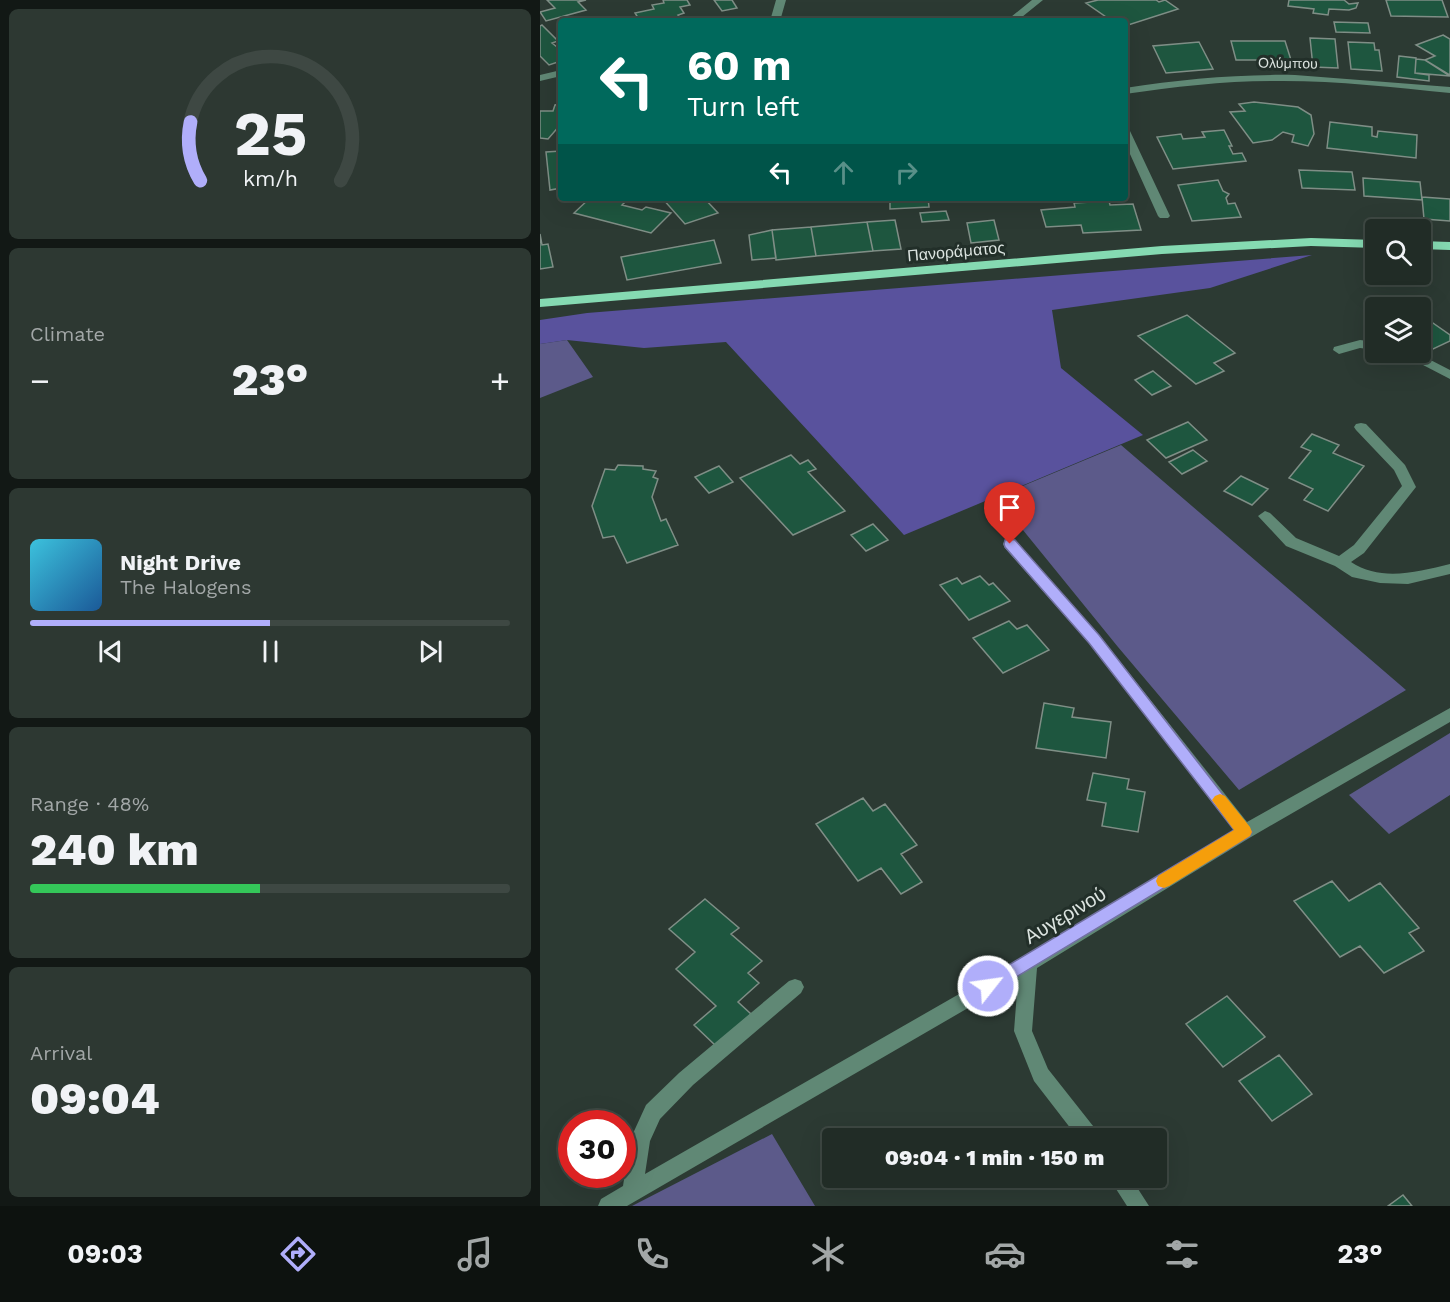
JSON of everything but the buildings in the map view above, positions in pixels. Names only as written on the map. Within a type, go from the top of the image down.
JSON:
[{"type":"main road","name":"Πανοράματος","points":[[540,303],[1162,250],[1311,242],[1365,244]]},
{"type":"main road","points":[[1431,245],[1450,246]]},
{"type":"street","points":[[776,18],[781,0]]},
{"type":"street","points":[[1015,18],[1038,0]]},
{"type":"street","points":[[540,78],[558,74]]},
{"type":"street","name":"Ολύμπου","points":[[1128,91],[1192,81],[1268,77],[1327,79],[1450,90]]},
{"type":"street","points":[[1128,138],[1164,216]]},
{"type":"street","points":[[1339,350],[1365,345]]},
{"type":"street","points":[[1426,363],[1450,375]]},
{"type":"street","points":[[1340,562],[1359,549],[1408,487],[1401,468],[1361,427]]},
{"type":"street","points":[[1265,516],[1291,542],[1340,562],[1357,573],[1380,578],[1408,579],[1450,569]]},
{"type":"street","points":[[1010,544],[1094,639],[1245,832]]},
{"type":"street","name":"Αυγερινού","points":[[608,1206],[1028,964],[1245,832],[1450,714]]},
{"type":"street","points":[[1028,964],[1023,1031],[1041,1075],[1082,1128]]},
{"type":"street","points":[[632,1192],[640,1140],[653,1112],[686,1079],[795,987]]},
{"type":"street","points":[[1126,1188],[1139,1206]]},
{"type":"shaded area","points":[[1312,255],[1210,288],[1052,310],[1061,368],[1143,435],[904,535],[726,342],[644,348],[567,340],[540,344],[540,320],[587,313]]},
{"type":"shaded area","points":[[567,340],[593,377],[540,398],[540,344]]},
{"type":"shaded area","points":[[1121,445],[1406,690],[1239,790],[1118,647],[996,497]]},
{"type":"shaded area","points":[[1450,733],[1450,795],[1389,834],[1349,795]]},
{"type":"shaded area","points":[[772,1134],[815,1206],[632,1206]]},
{"type":"slow traffic","points":[[1164,881],[1245,832],[1220,800]]},
{"type":"route","points":[[988,986],[1245,832],[1094,639],[1010,544]]}]
